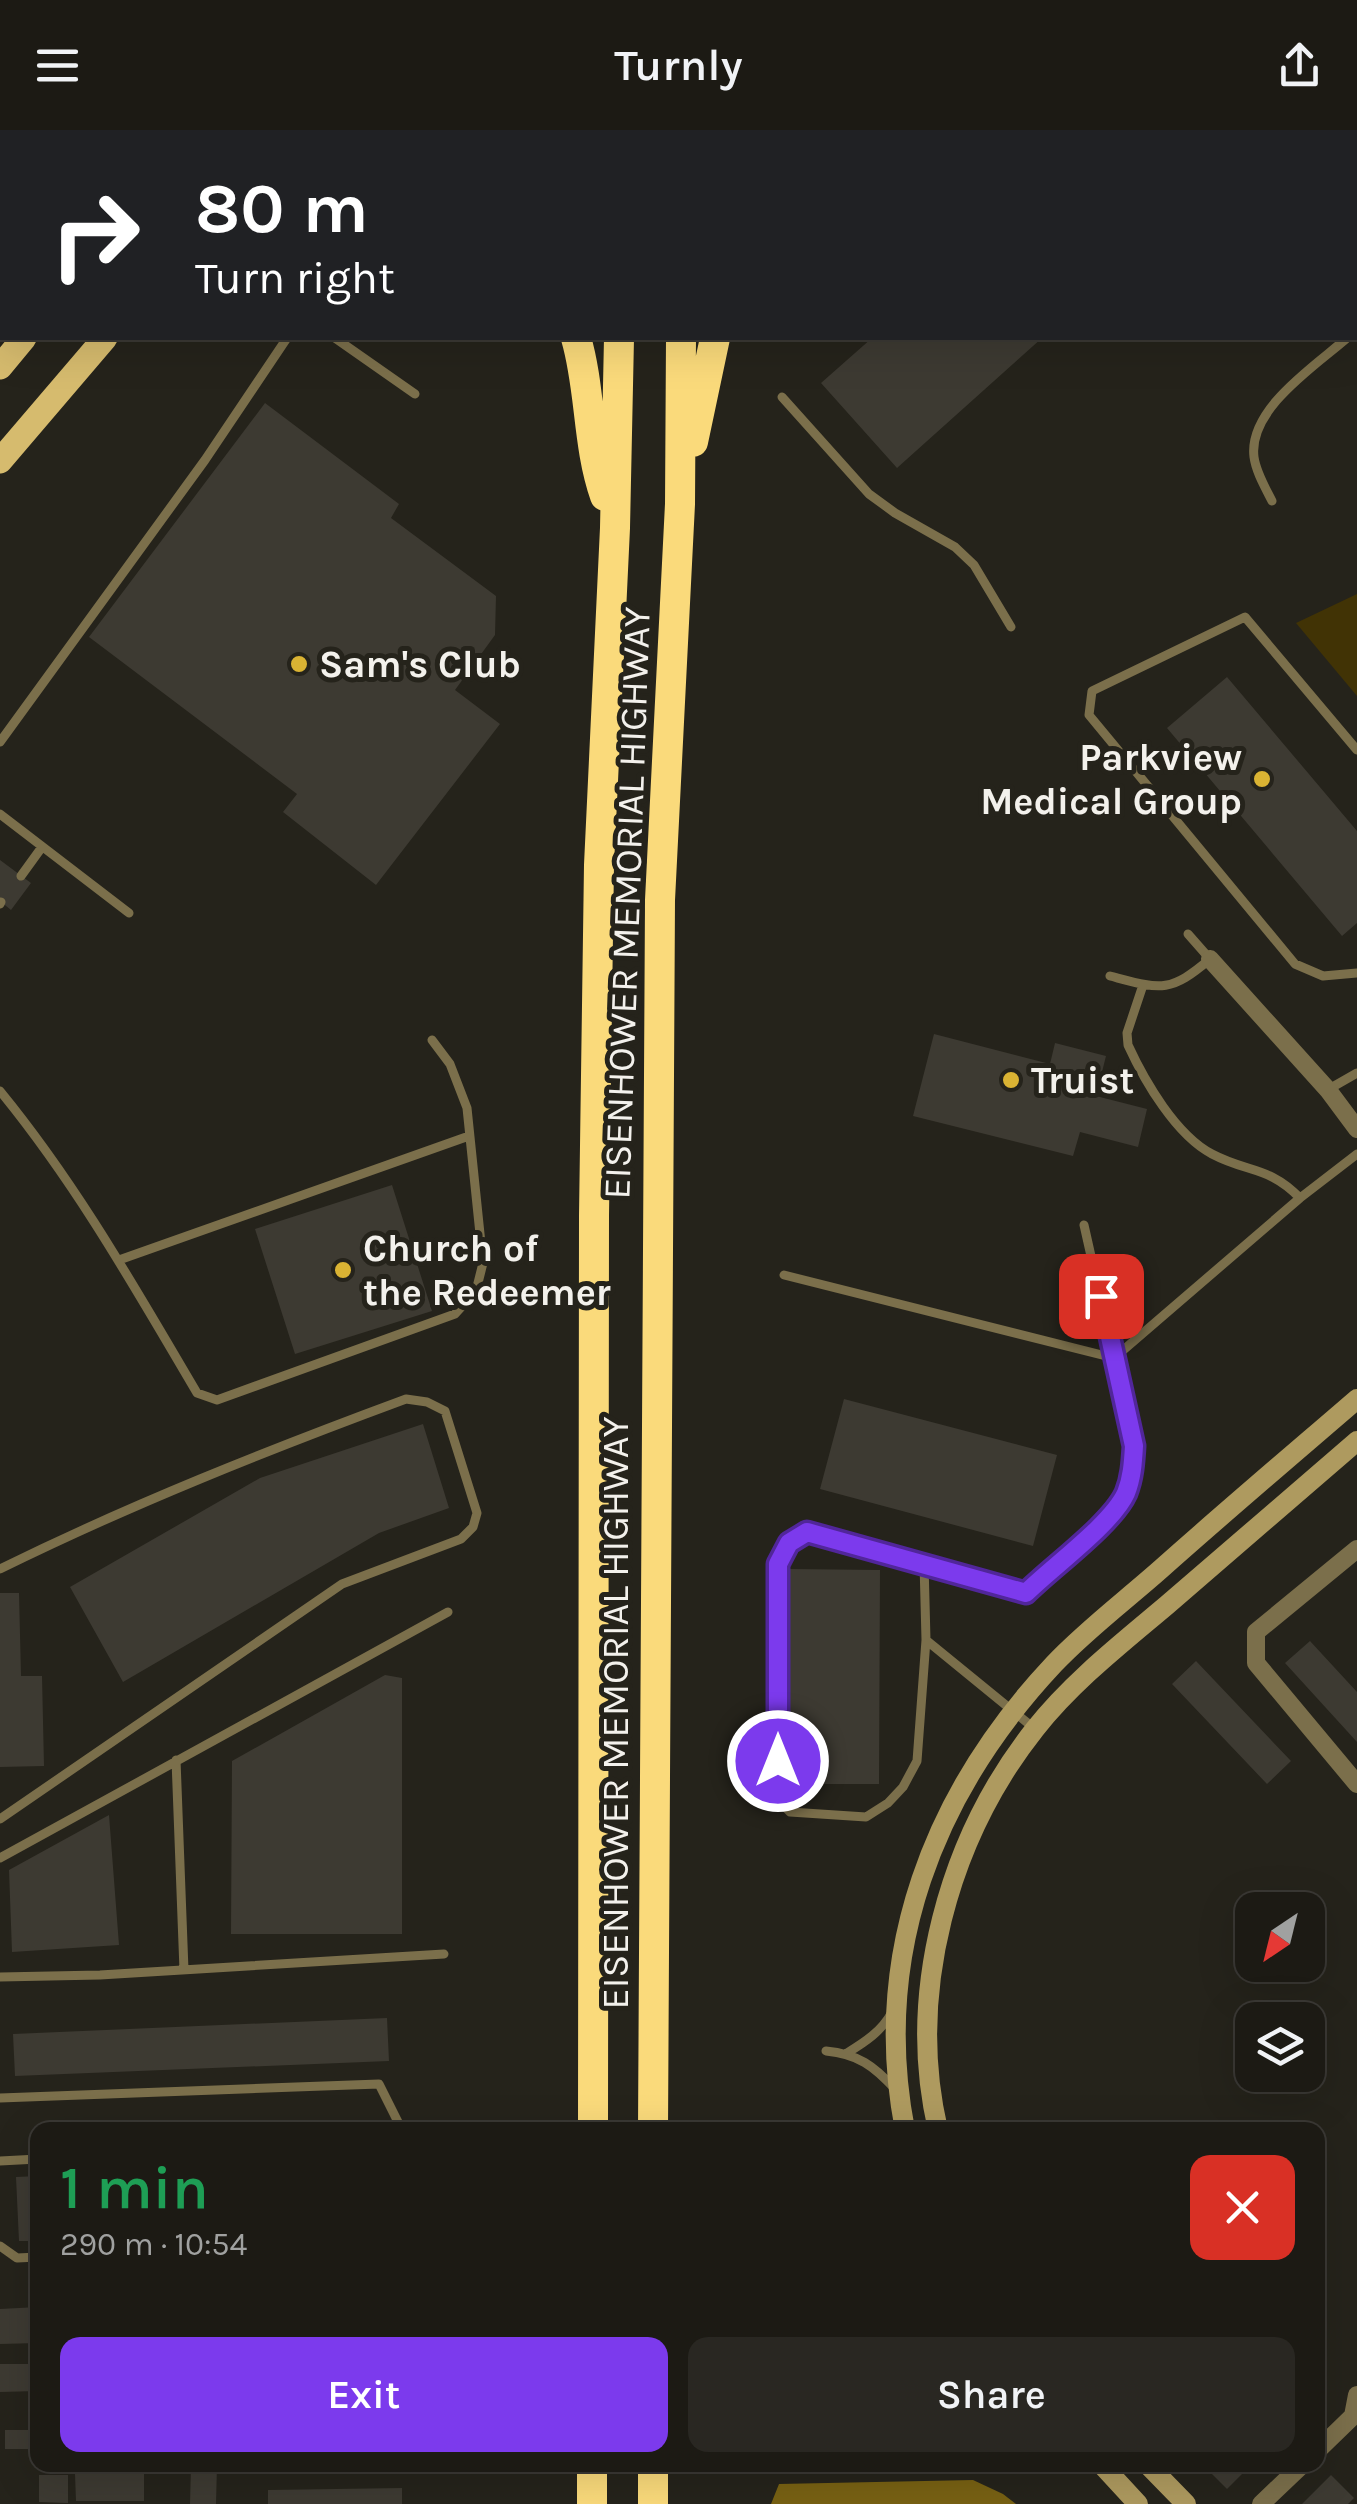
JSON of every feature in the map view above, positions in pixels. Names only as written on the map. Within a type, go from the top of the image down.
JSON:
[{"type":"highway","points":[[577,340],[586,370],[598,477],[616,528]]},
{"type":"highway","name":"EISENHOWER MEMORIAL HIGHWAY","points":[[593,2122],[597,982],[620,340]]},
{"type":"highway","name":"EISENHOWER MEMORIAL HIGHWAY","points":[[653,2122],[660,900],[680,504],[680,340]]},
{"type":"highway","points":[[680,504],[714,340]]},
{"type":"highway","points":[[592,2472],[592,2504]]},
{"type":"highway","points":[[653,2472],[653,2504]]},
{"type":"main road","points":[[0,367],[22,340]]},
{"type":"main road","points":[[0,461],[104,340]]},
{"type":"main road","points":[[903,2122],[894,2047],[896,2006],[912,1914],[930,1850],[968,1773],[1012,1712],[1057,1661],[1357,1399]]},
{"type":"main road","points":[[937,2122],[929,2058],[930,1990],[939,1924],[960,1860],[988,1800],[1035,1729],[1100,1662],[1357,1441]]},
{"type":"main road","points":[[1108,2472],[1138,2504]]},
{"type":"main road","points":[[1155,2472],[1186,2504]]},
{"type":"street","points":[[1210,959],[1328,1090],[1357,1128]]},
{"type":"street","points":[[1357,1549],[1256,1632],[1256,1663],[1357,1784]]},
{"type":"street","points":[[1325,2443],[1353,2416],[1357,2395]]},
{"type":"street","points":[[1261,2504],[1295,2472]]},
{"type":"lane","points":[[0,742],[204,460],[285,340]]},
{"type":"lane","points":[[337,340],[415,394]]},
{"type":"lane","points":[[1272,500],[1254,460],[1258,426],[1272,404],[1346,340]]},
{"type":"lane","points":[[782,397],[869,494],[955,547],[974,565],[1011,626]]},
{"type":"lane","points":[[1357,750],[1246,617],[1092,692],[1089,715],[1295,964],[1323,976],[1357,972]]},
{"type":"lane","points":[[0,814],[129,913]]},
{"type":"lane","points":[[21,876],[42,847]]},
{"type":"lane","points":[[1110,976],[1153,988],[1176,984],[1210,959],[1188,934]]},
{"type":"lane","points":[[1143,985],[1128,1045],[1177,1126],[1195,1144],[1262,1170],[1283,1181],[1300,1198]]},
{"type":"lane","points":[[0,1091],[49,1150],[197,1393],[217,1400],[455,1314],[476,1291],[483,1263],[466,1108],[450,1064],[432,1040]]},
{"type":"lane","points":[[1328,1090],[1357,1073]]},
{"type":"lane","points":[[119,1260],[470,1136]]},
{"type":"lane","points":[[1114,1358],[1357,1154]]},
{"type":"lane","points":[[924,1563],[926,1640],[917,1762],[903,1787],[877,1812],[866,1817],[790,1812],[778,1800],[778,1564],[789,1543],[807,1532],[924,1563],[1026,1593],[1111,1515],[1125,1494],[1134,1446],[1084,1225]]},
{"type":"lane","points":[[784,1276],[1114,1358]]},
{"type":"lane","points":[[0,1568],[93,1523],[284,1444],[406,1400],[427,1402],[445,1411],[477,1513],[473,1527],[461,1539],[342,1584],[0,1818]]},
{"type":"lane","points":[[0,1858],[448,1612]]},
{"type":"lane","points":[[926,1640],[1035,1729]]},
{"type":"lane","points":[[176,1760],[184,1970]]},
{"type":"lane","points":[[0,1977],[444,1954]]},
{"type":"lane","points":[[847,2053],[868,2041],[896,2006]]},
{"type":"lane","points":[[826,2051],[868,2061],[898,2093]]},
{"type":"lane","points":[[0,2098],[380,2084],[398,2122]]},
{"type":"lane","points":[[0,2161],[30,2159]]},
{"type":"lane","points":[[0,2246],[18,2258],[30,2257]]},
{"type":"shaded area","points":[[1357,594],[1357,696],[1296,623]]},
{"type":"shaded area","points":[[973,2480],[1016,2504],[771,2504],[779,2484]]},
{"type":"building","points":[[870,340],[1040,340],[897,468],[821,383]]},
{"type":"building","name":"Sam's Club","points":[[265,403],[399,504],[391,518],[496,596],[495,635],[455,690],[500,724],[376,885],[283,812],[297,794],[89,637]]},
{"type":"building","name":"Parkview Medical Group","points":[[1227,677],[1357,831],[1357,923],[1342,936],[1167,728]]},
{"type":"building","points":[[0,860],[31,883],[11,910],[0,901]]},
{"type":"building","name":"Truist","points":[[934,1034],[1050,1064],[1055,1043],[1106,1056],[1096,1096],[1147,1109],[1138,1147],[1080,1132],[1073,1156],[913,1116]]},
{"type":"building","name":"Church of the Redeemer","points":[[392,1185],[432,1311],[295,1354],[255,1229]]},
{"type":"building","points":[[844,1399],[1057,1455],[1033,1546],[820,1489]]},
{"type":"building","points":[[423,1424],[449,1508],[379,1533],[123,1682],[70,1587],[260,1478]]},
{"type":"building","points":[[789,1569],[880,1570],[879,1784],[787,1784]]},
{"type":"building","points":[[0,1593],[19,1593],[21,1676],[42,1676],[44,1766],[0,1767]]},
{"type":"building","points":[[1310,1641],[1357,1692],[1357,1742],[1285,1663]]},
{"type":"building","points":[[1196,1661],[1291,1761],[1267,1784],[1172,1684]]},
{"type":"building","points":[[385,1675],[402,1678],[402,1934],[231,1934],[232,1761]]},
{"type":"building","points":[[109,1815],[119,1945],[12,1952],[9,1870]]},
{"type":"building","points":[[387,2018],[389,2061],[15,2076],[13,2034]]},
{"type":"building","points":[[30,2176],[30,2241],[19,2241],[16,2177]]},
{"type":"building","points":[[30,2307],[30,2343],[0,2344],[0,2309]]},
{"type":"building","points":[[0,2364],[30,2364],[30,2391],[0,2392]]},
{"type":"building","points":[[5,2430],[30,2430],[30,2449],[5,2449]]},
{"type":"building","points":[[191,2472],[217,2472],[216,2504],[190,2504]]},
{"type":"building","points":[[1210,2472],[1244,2472],[1227,2489]]},
{"type":"building","points":[[75,2474],[144,2474],[144,2501],[76,2501]]},
{"type":"building","points":[[39,2475],[68,2475],[68,2503],[39,2502]]},
{"type":"building","points":[[1331,2475],[1354,2498],[1348,2504],[1302,2504]]},
{"type":"building","points":[[402,2488],[402,2504],[268,2504],[268,2490]]},
{"type":"place","name":"Sam's Club","points":[[299,664]]},
{"type":"place","name":"Parkview Medical Group","points":[[1262,779]]},
{"type":"place","name":"Truist","points":[[1011,1080]]},
{"type":"place","name":"Church of the Redeemer","points":[[343,1270]]},
{"type":"route","points":[[778,1761],[778,1564],[789,1543],[807,1532],[1026,1593],[1111,1515],[1125,1494],[1134,1446],[1101,1296]]}]
